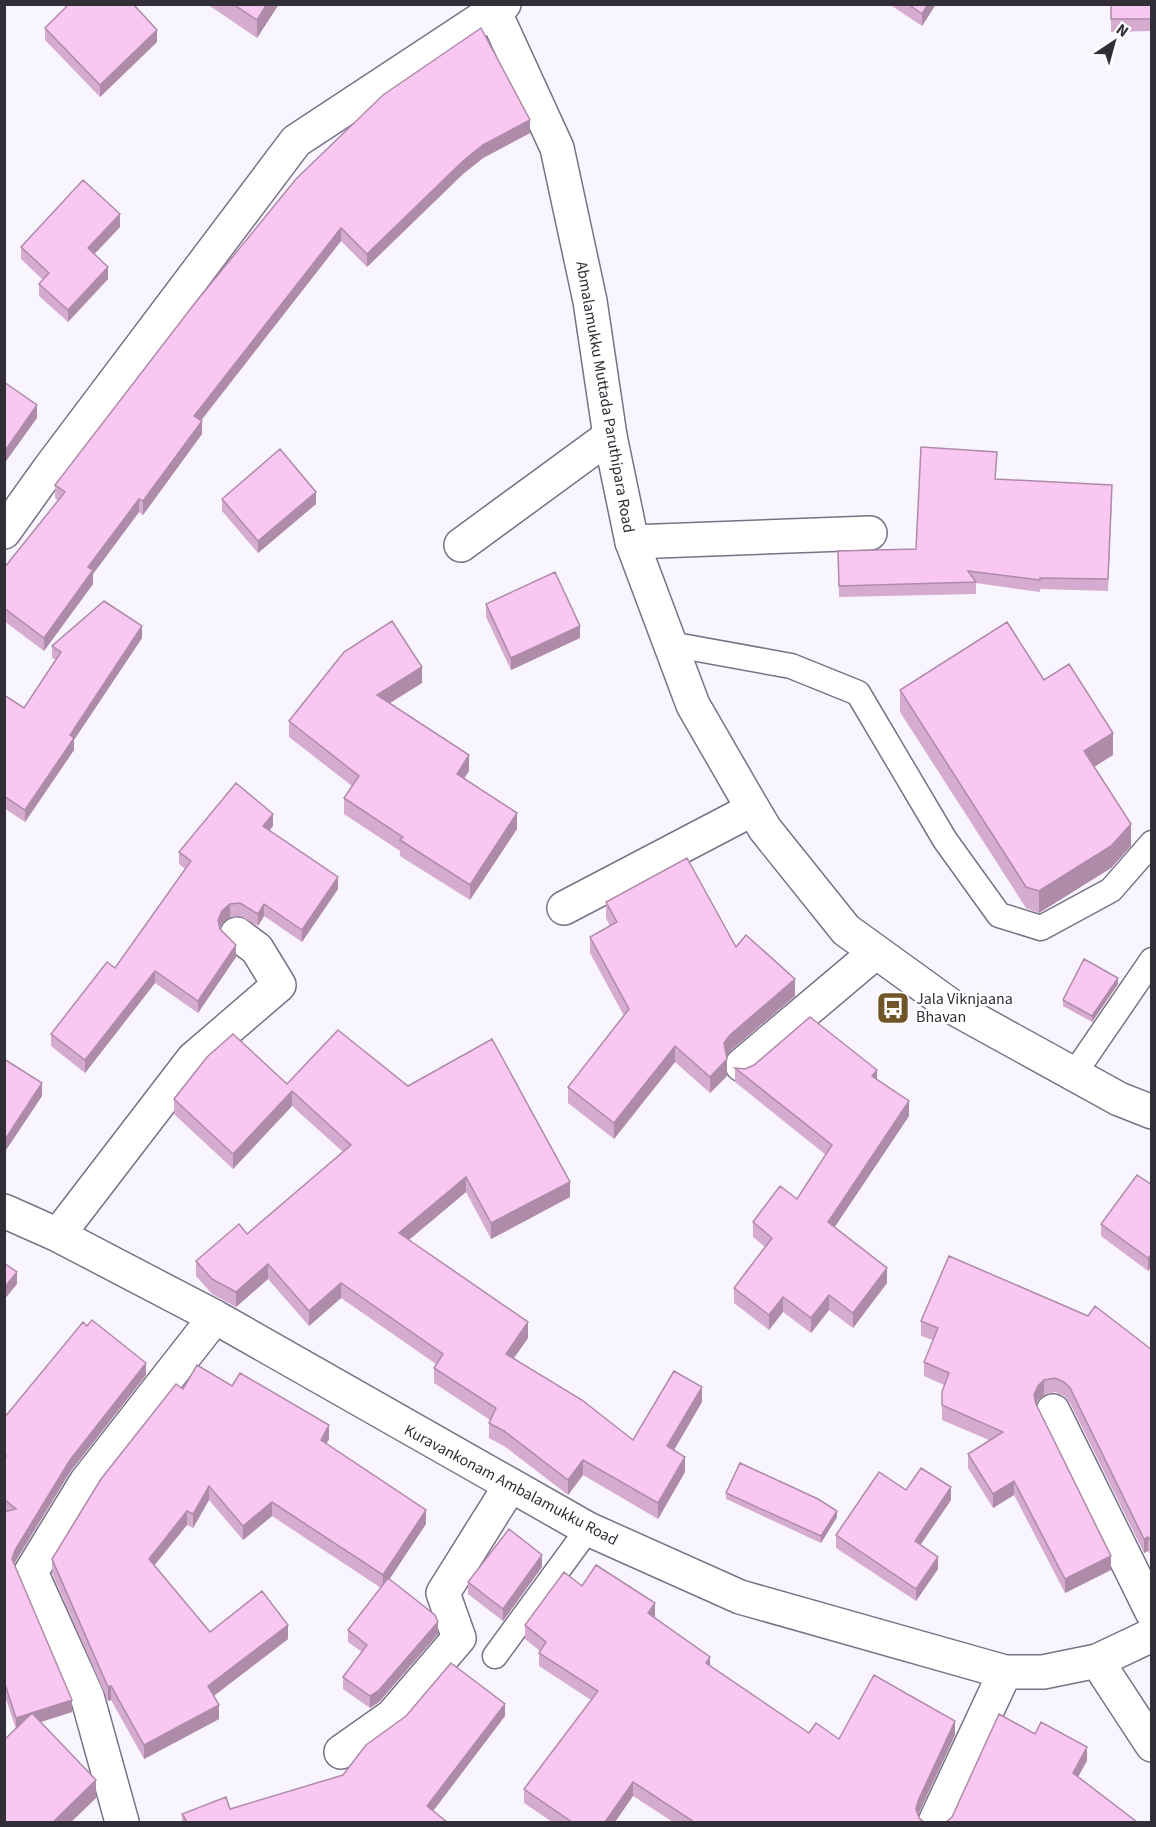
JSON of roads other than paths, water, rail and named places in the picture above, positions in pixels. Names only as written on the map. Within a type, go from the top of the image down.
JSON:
[{"type":"street","name":"Abmalamukku Muttada Paruthipara Road","points":[[496,6],[557,148],[590,301],[610,436],[632,542],[693,705],[753,809],[765,829],[846,930],[954,1008],[1119,1099],[1152,1112]]},
{"type":"street","points":[[4,532],[296,141],[496,6]]},
{"type":"street","points":[[462,545],[610,436]]},
{"type":"street","points":[[632,542],[870,533]]},
{"type":"street","points":[[564,908],[753,809]]},
{"type":"street","points":[[58,1235],[194,1059],[279,985],[257,949],[237,934]]},
{"type":"street","points":[[742,1065],[876,951]]},
{"type":"street","name":"Kuravankonam Ambalamukku Road","points":[[4,1211],[58,1235],[215,1317],[588,1529],[740,1597],[1005,1672],[1042,1672],[1097,1661],[1152,1635]]},
{"type":"street","points":[[122,1822],[87,1696],[31,1572],[86,1482],[215,1317]]},
{"type":"street","points":[[1053,1411],[1152,1612]]},
{"type":"street","points":[[341,1752],[392,1716],[459,1638],[443,1593],[510,1486]]},
{"type":"street","points":[[1097,1661],[1152,1745]]},
{"type":"street","points":[[935,1822],[1005,1672]]},
{"type":"lane","points":[[670,644],[790,666],[858,693],[945,840],[999,915],[1041,928],[1111,890],[1152,843]]},
{"type":"lane","points":[[1074,1074],[1152,960]]},
{"type":"lane","points":[[495,1656],[588,1529]]},
{"type":"place","name":"Jala Viknjaana Bhavan","points":[[893,1008]]}]
